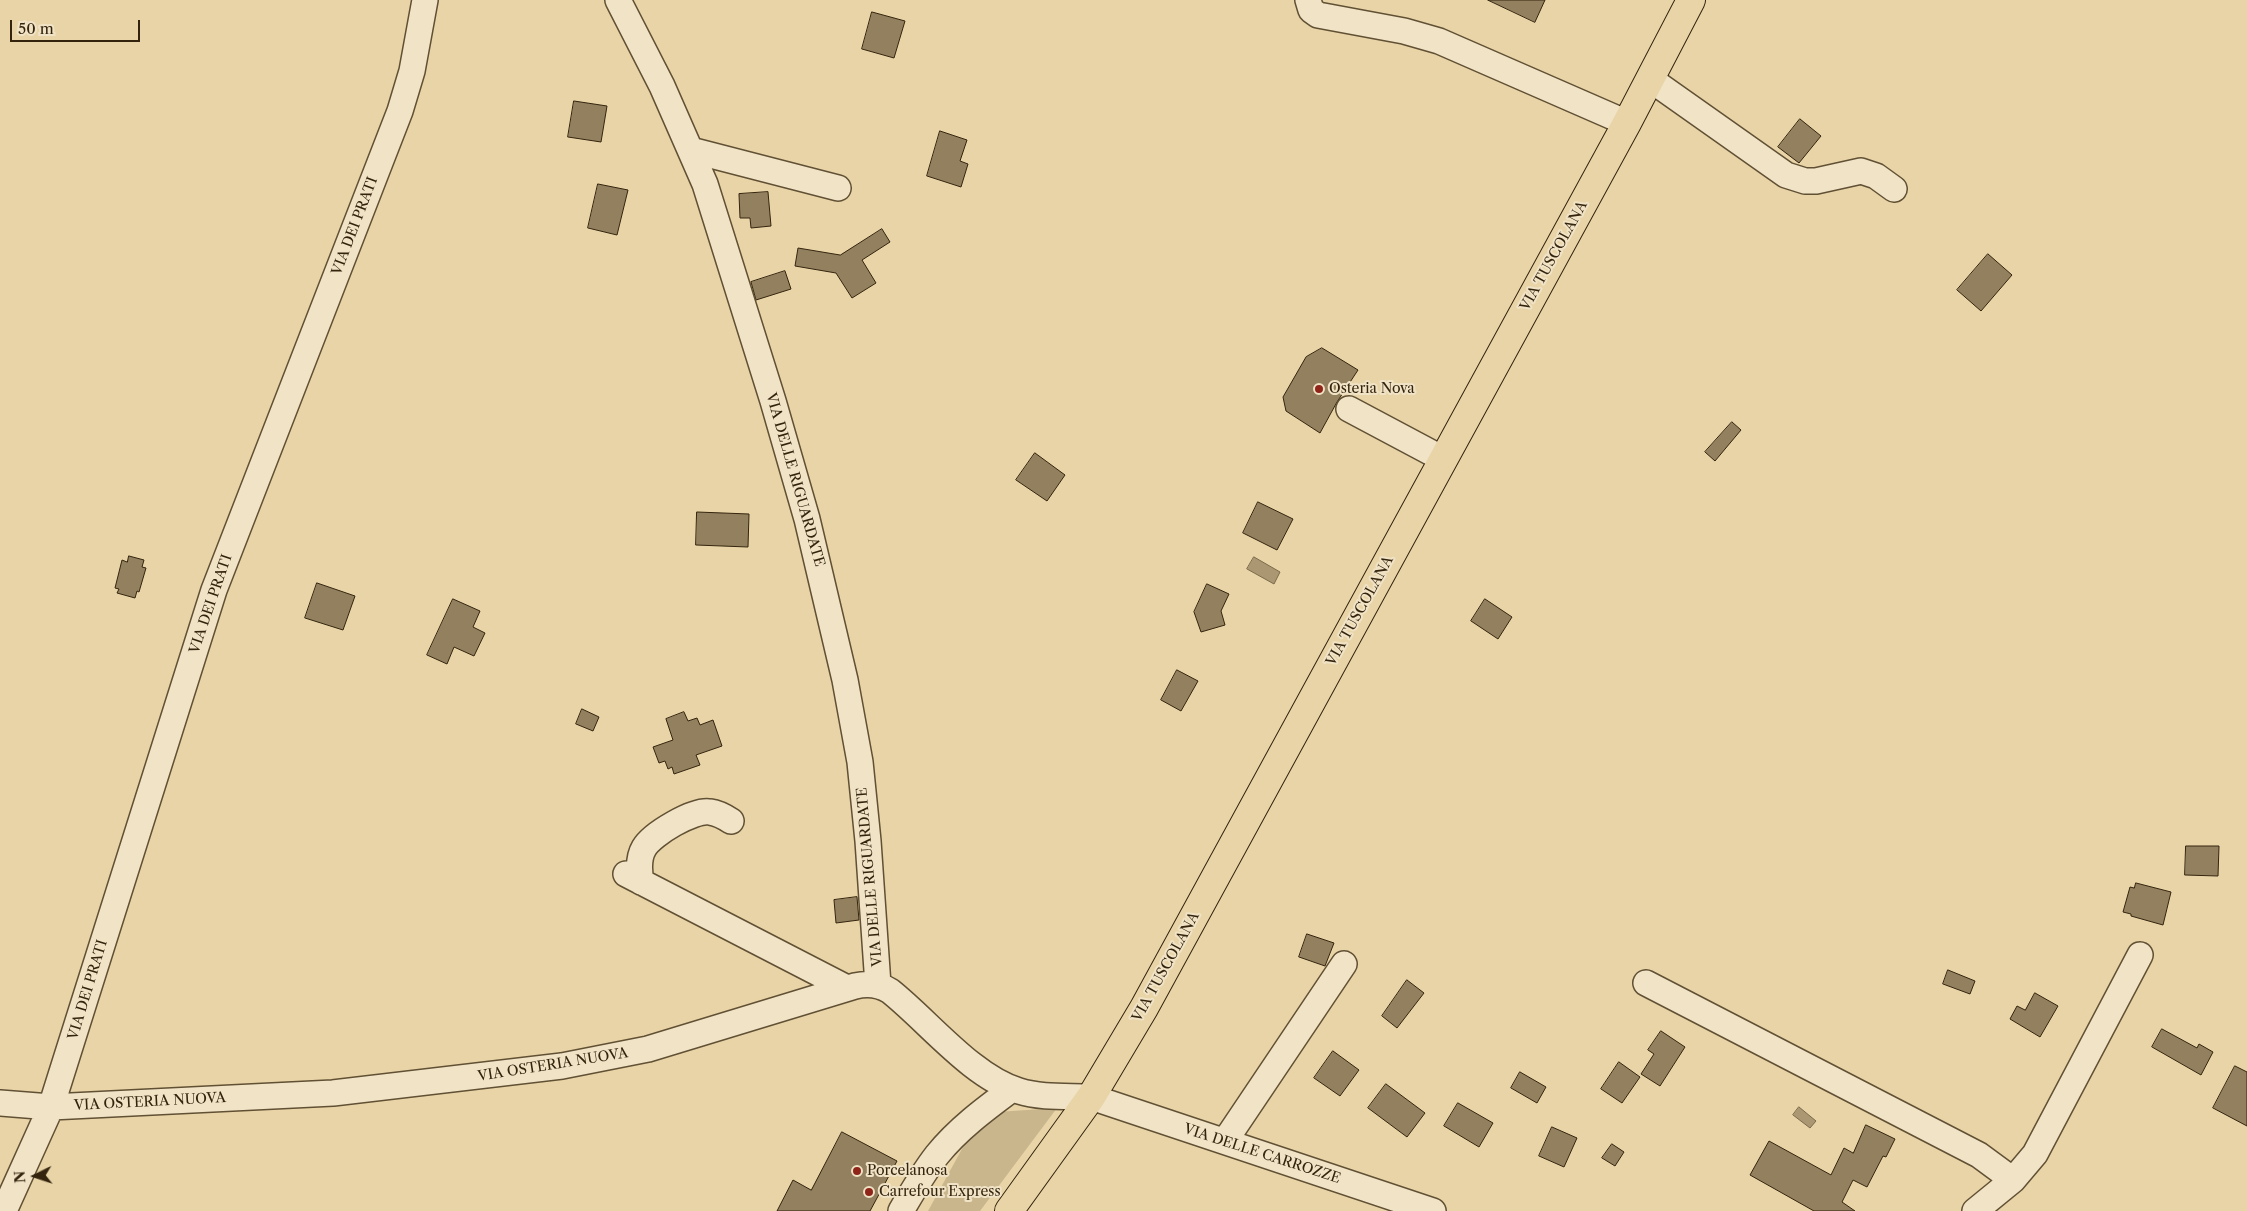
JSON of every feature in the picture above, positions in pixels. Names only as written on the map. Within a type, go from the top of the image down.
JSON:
[{"type":"main road","name":"VIA TUSCOLANA","points":[[1009,1211],[1091,1097],[1121,1049],[1627,123],[1691,0]]},
{"type":"street","name":"VIA DEI PRATI","points":[[4,1211],[51,1107],[214,590],[402,106],[416,51],[425,0]]},
{"type":"street","name":"VIA DELLE RIGUARDATE","points":[[618,0],[692,150],[723,238],[783,432],[807,520],[848,695],[862,780],[878,985]]},
{"type":"street","points":[[1308,0],[1311,10],[1318,15],[1427,37],[1627,123]]},
{"type":"street","points":[[1650,79],[1786,175],[1805,181],[1816,181],[1861,171],[1876,176],[1894,189]]},
{"type":"street","points":[[692,150],[838,188]]},
{"type":"street","points":[[1349,409],[1443,459]]},
{"type":"street","points":[[732,821],[710,812],[700,812],[660,833],[650,840],[643,849],[639,869],[633,878],[847,988]]},
{"type":"street","points":[[1975,1211],[2013,1180],[2039,1147],[2140,955]]},
{"type":"street","points":[[1225,1141],[1344,964]]},
{"type":"street","points":[[1646,983],[1979,1155],[2013,1180]]},
{"type":"street","name":"VIA OSTERIA NUOVA","points":[[0,1103],[51,1107],[333,1093],[580,1064],[648,1049],[847,988],[860,985],[878,985]]},
{"type":"street","points":[[878,985],[895,994],[981,1070],[1012,1089],[1038,1094],[1091,1097]]},
{"type":"street","points":[[901,1211],[944,1146],[967,1124],[1012,1089]]},
{"type":"street","name":"VIA DELLE CARROZZE","points":[[1091,1097],[1433,1211]]},
{"type":"shaded area","points":[[1254,557],[1280,572],[1274,584],[1247,569]]},
{"type":"shaded area","points":[[1799,1107],[1816,1121],[1810,1128],[1793,1115]]},
{"type":"shaded area","points":[[1057,1108],[980,1211],[928,1211],[974,1127],[997,1112]]},
{"type":"building","points":[[1488,0],[1545,0],[1535,22]]},
{"type":"building","points":[[872,12],[905,21],[894,58],[862,49]]},
{"type":"building","points":[[574,101],[607,106],[601,142],[568,137]]},
{"type":"building","points":[[1800,119],[1821,136],[1799,163],[1778,147]]},
{"type":"building","points":[[940,131],[967,140],[960,161],[968,164],[961,187],[927,176]]},
{"type":"building","points":[[598,184],[628,190],[617,235],[588,228]]},
{"type":"building","points":[[768,192],[771,226],[751,228],[750,218],[740,218],[739,194]]},
{"type":"building","points":[[882,229],[890,242],[862,260],[876,283],[852,298],[836,273],[795,266],[798,248],[840,255]]},
{"type":"building","points":[[1988,254],[2012,275],[1981,311],[1957,290]]},
{"type":"building","points":[[785,271],[791,289],[756,300],[751,282]]},
{"type":"building","points":[[1322,348],[1358,370],[1320,433],[1286,411],[1283,397],[1306,357]]},
{"type":"building","points":[[1732,422],[1741,430],[1715,461],[1705,452]]},
{"type":"building","points":[[1035,453],[1065,475],[1047,501],[1016,480]]},
{"type":"building","points":[[1258,502],[1293,519],[1277,550],[1243,533]]},
{"type":"building","points":[[697,512],[749,514],[748,547],[696,545]]},
{"type":"building","points":[[129,556],[144,560],[142,567],[146,568],[139,592],[137,591],[135,598],[117,593],[119,589],[115,588],[122,560],[127,562]]},
{"type":"building","points":[[317,583],[355,596],[343,630],[305,618]]},
{"type":"building","points":[[1207,584],[1229,594],[1221,611],[1225,625],[1201,632],[1194,612]]},
{"type":"building","points":[[453,599],[480,611],[473,627],[485,633],[474,656],[454,647],[447,664],[427,655]]},
{"type":"building","points":[[1485,599],[1512,617],[1498,639],[1471,621]]},
{"type":"building","points":[[1177,670],[1198,681],[1181,711],[1161,700]]},
{"type":"building","points":[[582,709],[599,717],[593,731],[576,724]]},
{"type":"building","points":[[684,712],[688,721],[697,718],[700,725],[713,720],[722,746],[696,755],[700,765],[674,774],[672,767],[668,769],[665,761],[659,763],[653,747],[673,740],[666,719]]},
{"type":"building","points":[[2186,846],[2219,846],[2218,876],[2185,875]]},
{"type":"building","points":[[2136,883],[2171,892],[2163,925],[2123,912],[2130,887],[2134,888]]},
{"type":"building","points":[[857,897],[859,920],[836,923],[834,900]]},
{"type":"building","points":[[1307,934],[1334,943],[1325,966],[1299,957]]},
{"type":"building","points":[[1948,970],[1975,981],[1970,994],[1943,984]]},
{"type":"building","points":[[1407,980],[1424,993],[1397,1028],[1382,1016]]},
{"type":"building","points":[[2035,993],[2058,1006],[2040,1037],[2010,1019],[2017,1006],[2025,1010]]},
{"type":"building","points":[[2162,1029],[2197,1048],[2199,1044],[2213,1052],[2201,1075],[2152,1047]]},
{"type":"building","points":[[1661,1031],[1685,1047],[1660,1086],[1641,1074],[1654,1054],[1648,1050]]},
{"type":"building","points":[[1333,1051],[1359,1070],[1340,1096],[1314,1078]]},
{"type":"building","points":[[1619,1062],[1640,1077],[1622,1103],[1601,1089]]},
{"type":"building","points":[[2235,1066],[2247,1072],[2247,1126],[2213,1108]]},
{"type":"building","points":[[1520,1072],[1546,1087],[1537,1103],[1511,1088]]},
{"type":"building","points":[[1386,1084],[1425,1113],[1407,1137],[1368,1108]]},
{"type":"building","points":[[1458,1103],[1493,1123],[1479,1147],[1444,1126]]},
{"type":"building","points":[[1866,1125],[1895,1139],[1886,1157],[1883,1156],[1867,1187],[1853,1180],[1842,1202],[1855,1211],[1814,1211],[1750,1175],[1769,1141],[1831,1175],[1844,1148],[1853,1153]]},
{"type":"building","points":[[1552,1127],[1577,1138],[1564,1167],[1539,1156]]},
{"type":"building","name":"Porcelanosa","points":[[842,1132],[897,1161],[870,1211],[777,1211],[793,1180],[811,1190]]},
{"type":"building","points":[[1612,1144],[1624,1152],[1615,1166],[1602,1158]]},
{"type":"place","name":"Osteria Nova","points":[[1319,389]]},
{"type":"place","name":"Porcelanosa","points":[[857,1171]]},
{"type":"place","name":"Carrefour Express","points":[[869,1192]]}]
